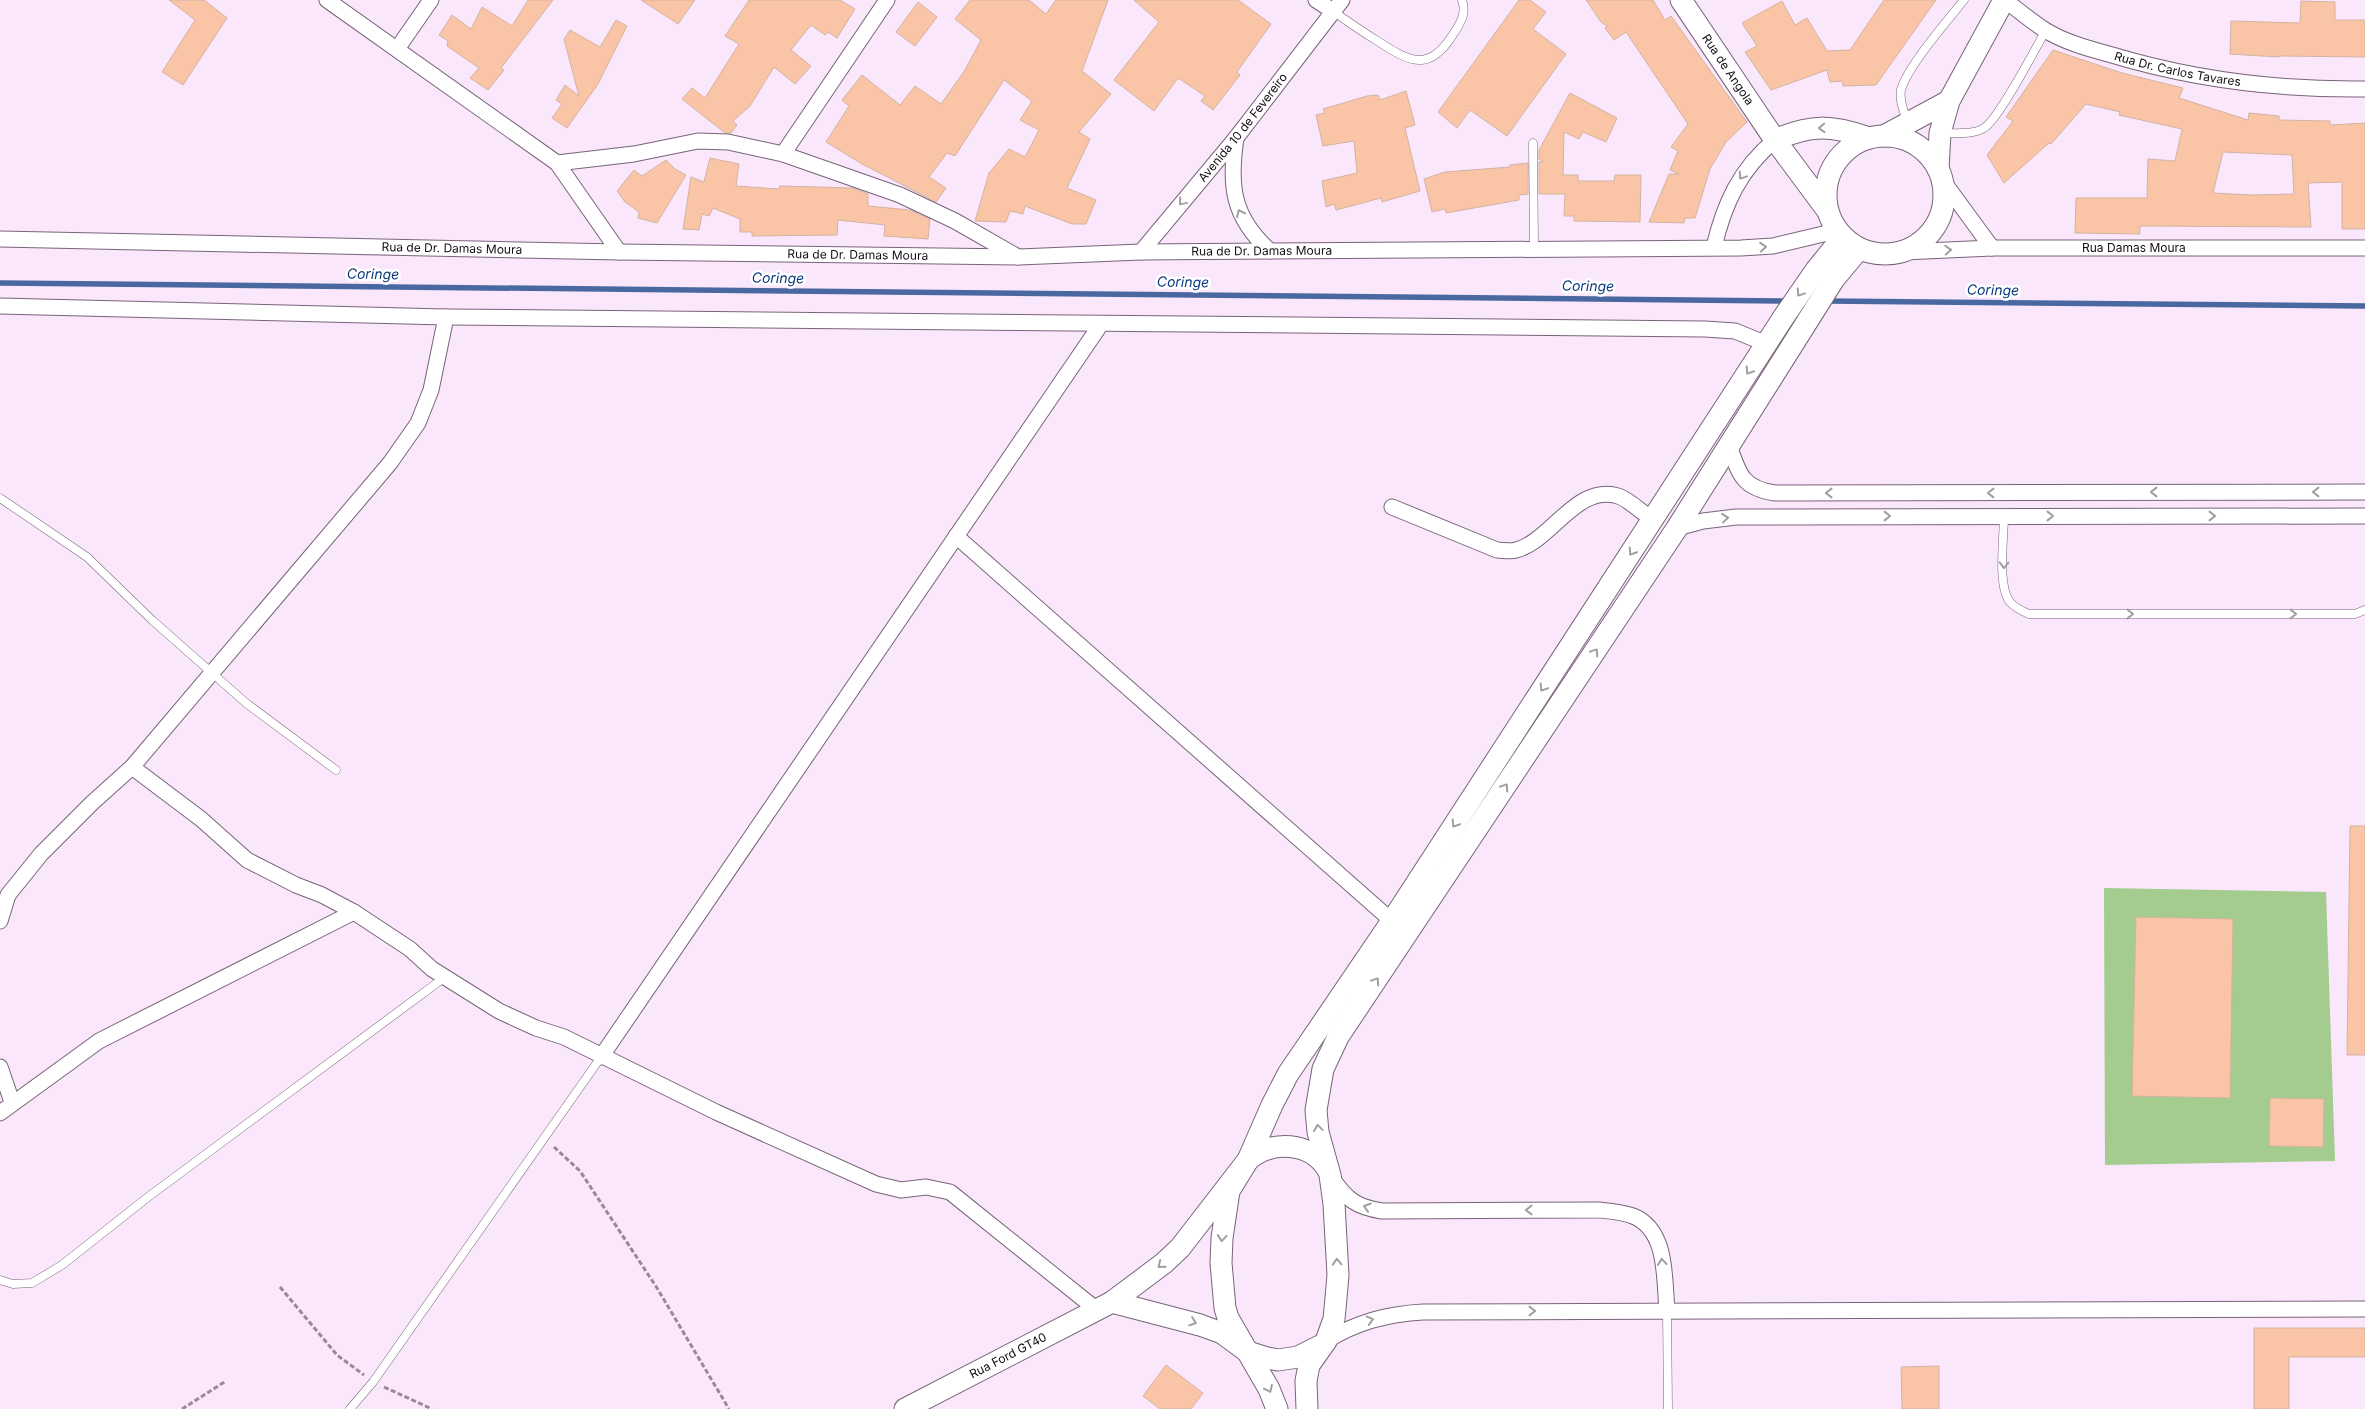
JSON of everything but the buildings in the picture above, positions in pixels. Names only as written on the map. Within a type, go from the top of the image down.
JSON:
[{"type":"street","points":[[326,0],[557,162],[619,252]]},
{"type":"street","points":[[397,49],[431,0]]},
{"type":"street","points":[[783,154],[887,0]]},
{"type":"street","points":[[1316,0],[1337,6]]},
{"type":"street","name":"Rua de Angola","points":[[1681,0],[1775,140],[1827,210]]},
{"type":"street","points":[[1949,101],[1876,137],[1855,145],[1842,154],[1833,166],[1827,180],[1825,195],[1827,210],[1846,239],[1875,252],[1903,252],[1915,247],[1933,230],[1943,206],[1940,175],[1940,133],[1949,101],[2004,0]]},
{"type":"street","name":"Rua Dr. Carlos Tavares","points":[[2004,0],[2046,30],[2090,49],[2179,73],[2238,83],[2312,90],[2365,89]]},
{"type":"street","name":"Avenida 10 de Fevereiro","points":[[1141,252],[1236,138],[1337,6]]},
{"type":"street","points":[[1714,247],[1724,209],[1734,189],[1760,152],[1775,140],[1790,133],[1826,126],[1876,137],[1897,138],[1922,149],[1992,248]]},
{"type":"street","points":[[1236,138],[1231,175],[1237,206],[1255,238],[1270,251]]},
{"type":"street","points":[[557,162],[634,154],[698,141],[728,142],[783,154],[900,195],[955,221],[1019,257]]},
{"type":"street","name":"Rua de Dr. Damas Moura","points":[[0,239],[619,252],[1019,257],[1141,252],[1773,246],[1846,239]]},
{"type":"street","points":[[1307,1409],[1306,1381],[1310,1365],[1326,1340],[1334,1319],[1338,1276],[1330,1175],[1318,1132],[1316,1110],[1323,1069],[1338,1037],[1677,528],[1808,322],[1825,274],[1846,239]]},
{"type":"street","name":"Rua Damas Moura","points":[[1903,252],[1992,248],[2365,248]]},
{"type":"street","points":[[1277,1409],[1269,1388],[1225,1308],[1221,1263],[1222,1238],[1229,1191],[1248,1160],[1288,1074],[1392,921],[1785,315],[1825,274]]},
{"type":"street","points":[[0,306],[446,317],[1705,329],[1735,331],[1767,344]]},
{"type":"street","points":[[0,921],[4,897],[41,854],[92,803],[132,767],[390,463],[418,423],[431,390],[446,317]]},
{"type":"street","points":[[601,1058],[1101,324]]},
{"type":"street","points":[[1729,445],[1740,474],[1748,484],[1759,490],[1775,493],[2365,492]]},
{"type":"street","points":[[1392,506],[1497,550],[1515,550],[1528,545],[1570,510],[1591,498],[1604,495],[1618,496],[1653,520]]},
{"type":"street","points":[[1677,528],[1703,521],[1736,517],[2365,516]]},
{"type":"street","points":[[956,536],[1392,921]]},
{"type":"street","points":[[132,767],[201,819],[247,860],[296,885],[322,894],[354,912],[410,949],[432,969],[499,1011],[536,1028],[564,1037],[601,1058],[876,1184],[901,1190],[926,1187],[950,1192],[1104,1306],[1200,1325],[1222,1333],[1248,1352],[1266,1358],[1288,1359],[1308,1354],[1326,1340],[1362,1321],[1402,1313],[1666,1310],[2365,1309]]},
{"type":"street","points":[[0,1113],[12,1102],[98,1041],[354,912]]},
{"type":"street","points":[[0,1068],[12,1102]]},
{"type":"street","points":[[1248,1160],[1256,1153],[1281,1146],[1296,1147],[1308,1151],[1324,1164],[1346,1197],[1369,1209],[1382,1211],[1599,1210],[1634,1216],[1647,1224],[1657,1238],[1661,1254],[1666,1310]]},
{"type":"street","name":"Rua Ford GT40","points":[[905,1409],[1104,1306],[1164,1263],[1180,1248],[1248,1160]]},
{"type":"lane","points":[[1337,6],[1403,58],[1422,61],[1434,57],[1443,50],[1462,21],[1464,12],[1462,0]]},
{"type":"lane","points":[[1908,122],[1901,104],[1901,90],[1915,64],[1964,0]]},
{"type":"lane","points":[[1940,133],[1967,133],[1984,128],[1999,110],[2046,30]]},
{"type":"lane","points":[[1533,143],[1534,248]]},
{"type":"lane","points":[[0,498],[87,557],[152,620],[246,703],[336,770]]},
{"type":"lane","points":[[2004,516],[2003,587],[2008,600],[2016,608],[2029,614],[2355,614],[2365,610]]},
{"type":"lane","points":[[0,1280],[13,1284],[32,1282],[62,1265],[148,1197],[445,977]]},
{"type":"lane","points":[[350,1409],[373,1382],[601,1058]]},
{"type":"lane","points":[[1666,1310],[1668,1409]]},
{"type":"path","points":[[545,1138],[580,1171],[657,1288],[729,1409]]},
{"type":"path","points":[[280,1287],[337,1355],[373,1382],[432,1409]]},
{"type":"path","points":[[182,1409],[226,1381]]},
{"type":"green space","points":[[2104,888],[2326,892],[2335,1161],[2105,1165]]},
{"type":"waterway","name":"Coringe","points":[[0,283],[1788,301]]},
{"type":"waterway","name":"Coringe","points":[[1825,301],[2365,306]]}]
